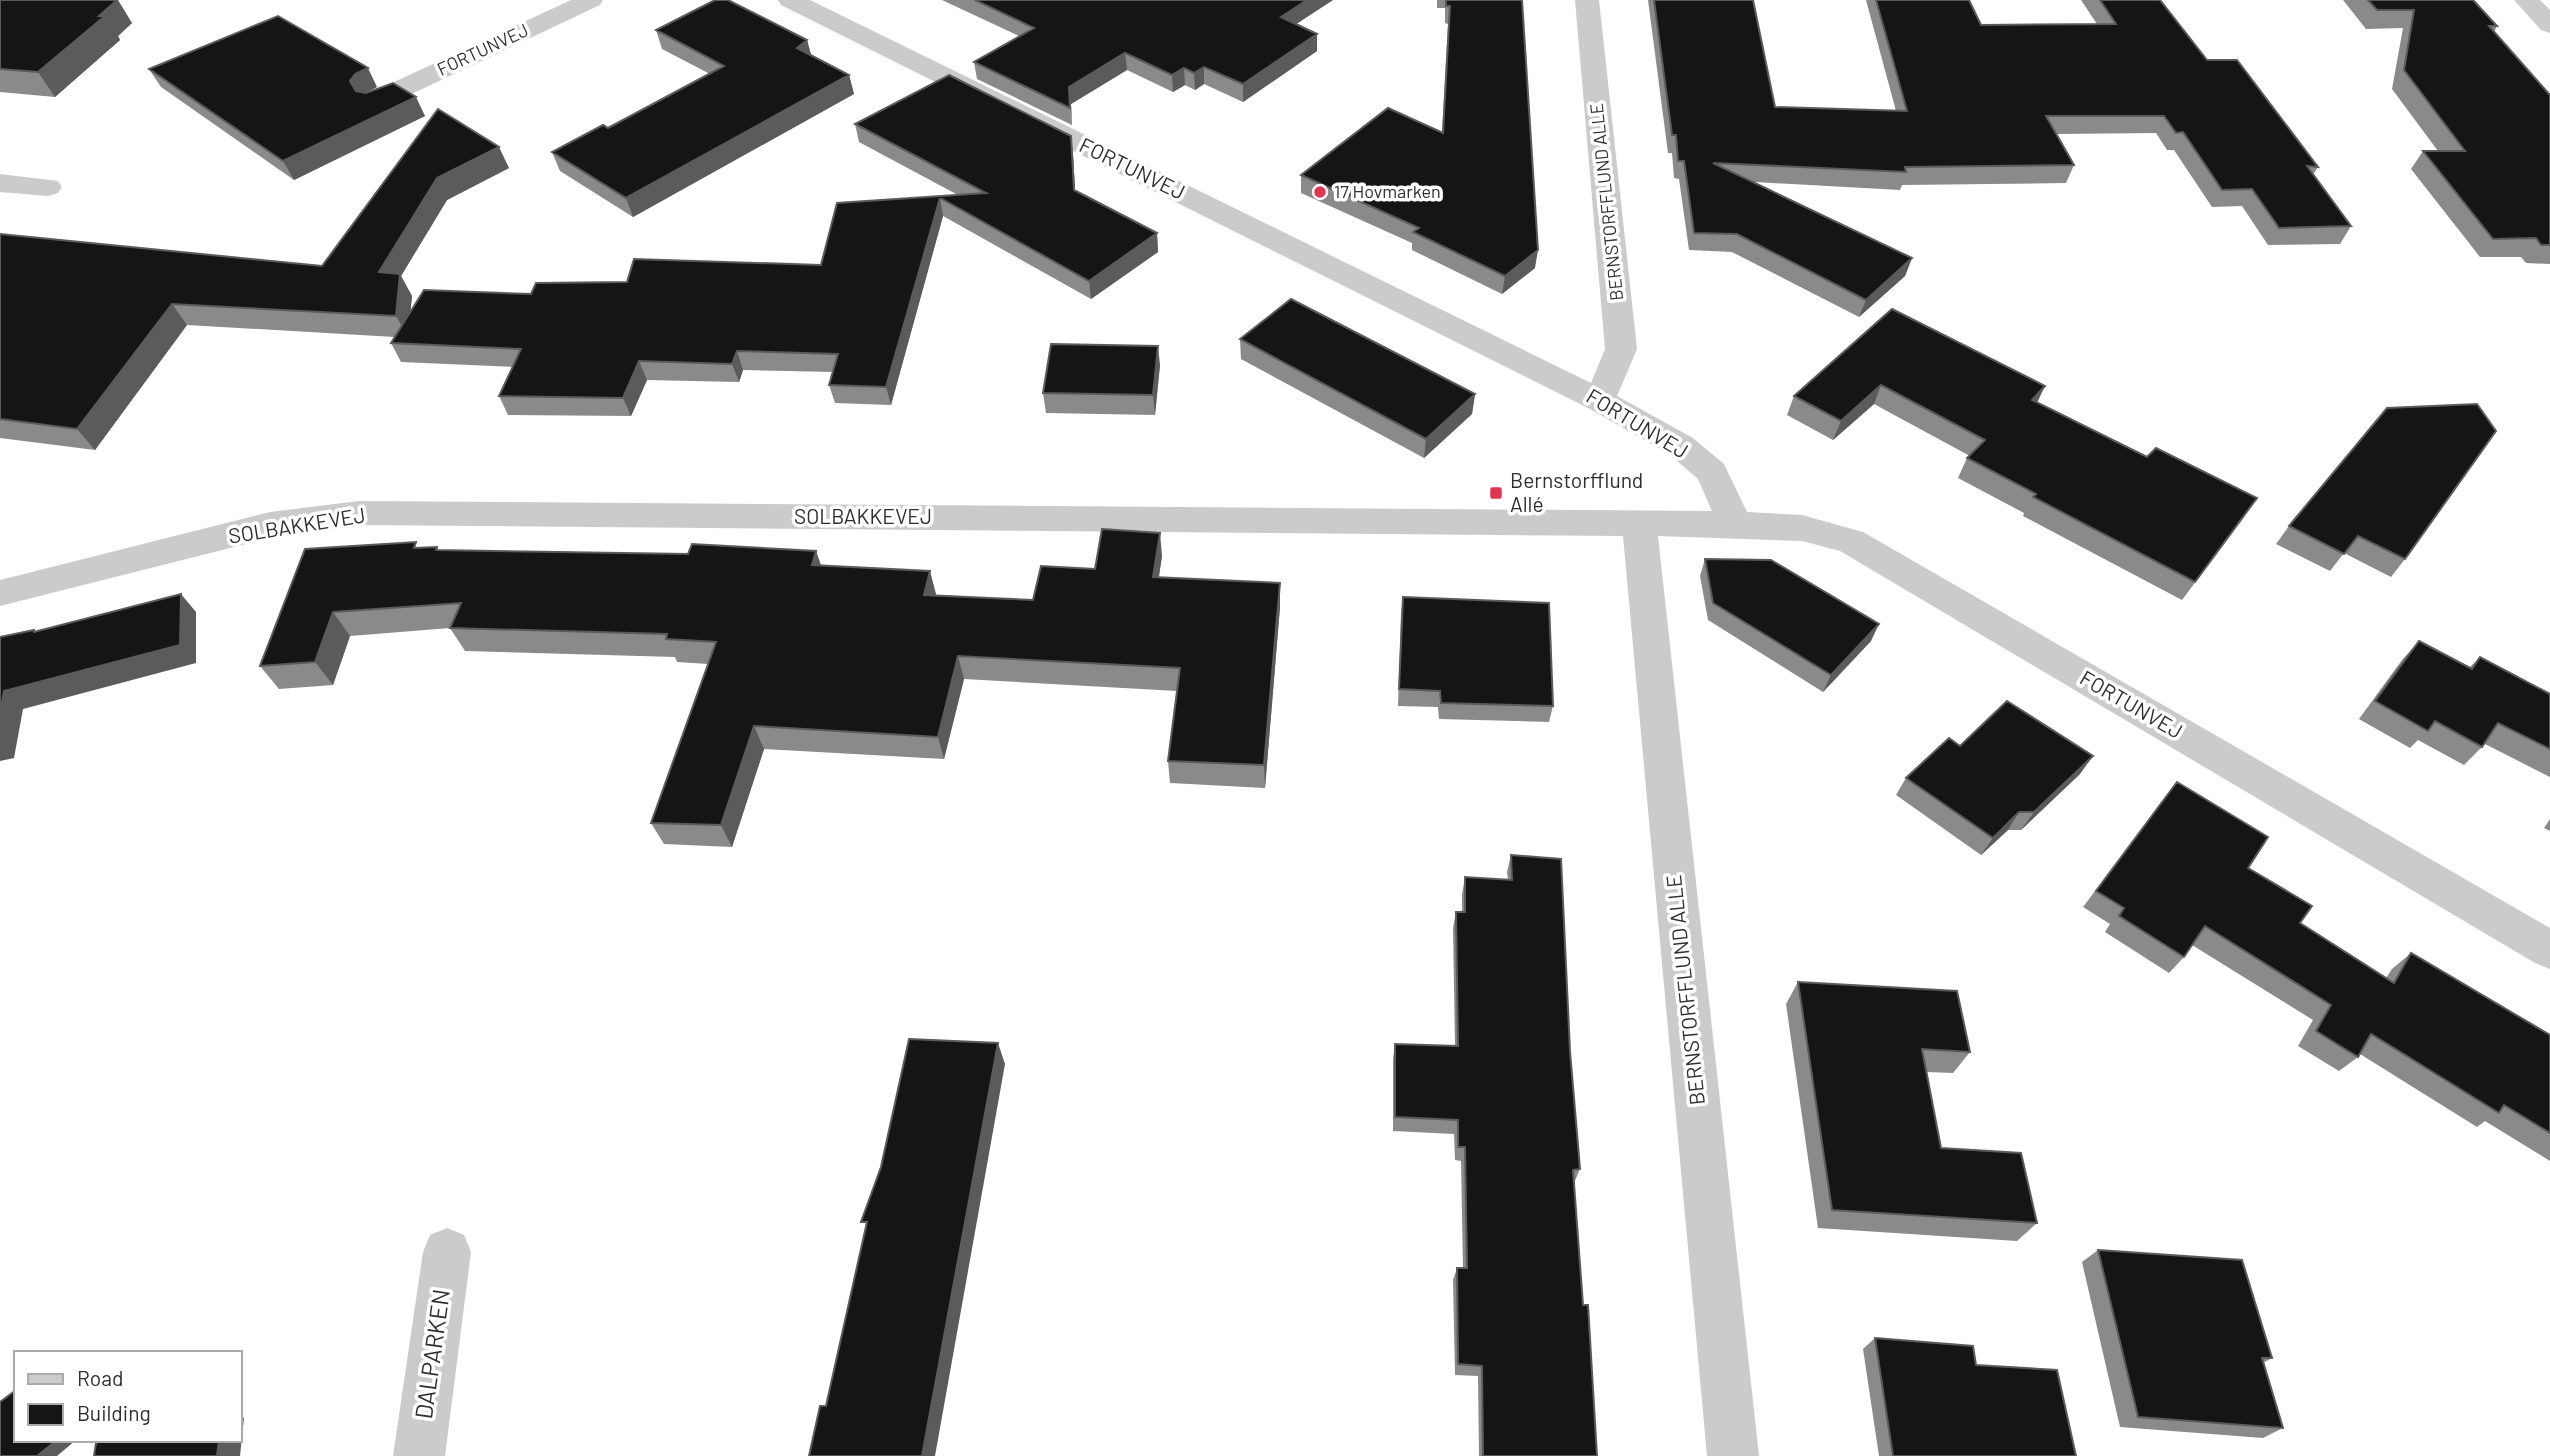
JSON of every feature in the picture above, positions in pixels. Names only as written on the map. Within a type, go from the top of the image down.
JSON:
[{"type":"street","name":"FORTUNVEJ","points":[[375,101],[591,0]]},
{"type":"street","name":"BERNSTORFFLUND ALLE","points":[[1587,0],[1621,349],[1599,400]]},
{"type":"street","points":[[2526,0],[2550,25]]},
{"type":"street","name":"FORTUNVEJ","points":[[811,4],[1599,400],[1681,446],[1712,472],[1735,524],[1802,528],[1851,541],[2550,950]]},
{"type":"street","points":[[0,183],[48,187]]},
{"type":"street","name":"SOLBAKKEVEJ","points":[[0,593],[270,525],[359,513],[1735,524]]},
{"type":"street","name":"BERNSTORFFLUND ALLE","points":[[1639,524],[1733,1456]]},
{"type":"street","name":"DALPARKEN","points":[[419,1456],[447,1252]]},
{"type":"building","points":[[0,0],[117,0],[99,16],[105,16],[38,72],[0,69]]},
{"type":"building","points":[[715,0],[728,0],[807,40],[797,48],[849,75],[626,198],[552,152],[603,125],[608,128],[724,66],[656,30]]},
{"type":"building","points":[[975,0],[1307,0],[1281,17],[1317,34],[1243,84],[1204,67],[1194,73],[1184,68],[1172,75],[1125,53],[1069,87],[1070,108],[974,62],[1034,28]]},
{"type":"building","points":[[1446,0],[1522,0],[1538,250],[1505,276],[1413,232],[1419,228],[1301,175],[1388,108],[1443,133],[1450,6],[1446,6]]},
{"type":"building","points":[[1654,0],[1753,0],[1775,107],[1907,111],[1876,0],[1969,0],[1981,25],[2116,24],[2100,0],[2160,0],[2207,60],[2237,60],[2318,167],[2307,166],[2351,226],[2279,228],[2252,189],[2222,190],[2183,132],[2176,133],[2164,116],[2046,116],[2074,165],[1905,167],[1906,172],[1713,163],[1912,258],[1866,300],[1737,234],[1694,233],[1684,161],[1678,161],[1676,135],[1672,135]]},
{"type":"building","points":[[2368,0],[2473,0],[2497,26],[2489,26],[2550,95],[2550,245],[2541,245],[2536,238],[2493,239],[2423,151],[2465,151],[2404,70],[2414,10],[2377,10]]},
{"type":"building","points":[[278,16],[368,68],[355,74],[350,81],[356,91],[366,93],[393,83],[416,97],[283,161],[149,69]]},
{"type":"building","points":[[949,75],[1071,136],[1074,190],[1157,233],[1089,281],[940,198],[886,387],[829,385],[838,354],[737,351],[732,364],[639,361],[623,398],[499,396],[521,349],[391,343],[424,290],[531,294],[536,283],[627,282],[634,259],[821,265],[837,203],[986,193],[855,124]]},
{"type":"building","points":[[438,109],[499,147],[437,178],[379,272],[400,274],[396,316],[172,304],[77,429],[0,419],[0,234],[322,266]]},
{"type":"building","points":[[1291,299],[1475,394],[1426,439],[1240,339]]},
{"type":"building","points":[[1892,309],[2045,386],[2032,400],[2147,457],[2156,448],[2257,498],[2195,582],[2033,497],[2036,494],[1967,458],[1985,440],[1881,385],[1841,421],[1794,396]]},
{"type":"building","points":[[1051,344],[1158,346],[1153,395],[1043,393]]},
{"type":"building","points":[[2477,404],[2496,431],[2405,559],[2358,536],[2344,554],[2289,526],[2387,408]]},
{"type":"building","points":[[1102,529],[1160,533],[1153,577],[1280,583],[1264,765],[1168,761],[1180,668],[958,656],[938,737],[754,726],[721,825],[651,823],[716,642],[666,639],[667,634],[450,628],[461,603],[333,612],[315,662],[260,666],[305,549],[416,542],[414,548],[437,547],[436,550],[688,554],[692,544],[816,551],[812,565],[930,571],[924,595],[1033,600],[1041,566],[1095,569]]},
{"type":"building","points":[[1705,559],[1771,560],[1879,624],[1831,675],[1713,603]]},
{"type":"building","points":[[181,594],[180,645],[4,691],[0,712],[0,637],[34,632]]},
{"type":"building","points":[[1403,597],[1549,603],[1553,706],[1441,703],[1440,691],[1399,689]]},
{"type":"building","points":[[2419,641],[2472,669],[2480,657],[2550,694],[2550,749],[2498,723],[2482,747],[2435,721],[2428,731],[2375,701]]},
{"type":"building","points":[[2007,701],[2093,756],[2034,812],[2019,812],[1993,838],[1906,778],[1949,738],[1960,746]]},
{"type":"building","points":[[2177,782],[2268,837],[2248,868],[2312,906],[2300,923],[2394,983],[2411,953],[2550,1035],[2550,1133],[2504,1105],[2499,1113],[2371,1034],[2358,1057],[2316,1031],[2331,1005],[2205,926],[2184,957],[2119,916],[2124,908],[2096,891]]},
{"type":"building","points":[[1511,855],[1561,859],[1570,1051],[1580,1169],[1573,1170],[1583,1305],[1588,1305],[1597,1456],[1483,1456],[1482,1366],[1458,1364],[1457,1268],[1467,1268],[1465,1147],[1458,1147],[1458,1120],[1395,1117],[1395,1044],[1458,1046],[1456,912],[1465,912],[1465,877],[1512,880]]},
{"type":"building","points":[[1798,982],[1957,991],[1970,1052],[1922,1049],[1941,1148],[2021,1153],[2037,1223],[1832,1210]]},
{"type":"building","points":[[909,1039],[998,1043],[922,1456],[809,1456],[820,1406],[826,1406],[867,1222],[861,1222],[881,1167]]},
{"type":"building","points":[[2098,1250],[2242,1260],[2272,1358],[2262,1358],[2283,1428],[2138,1417]]},
{"type":"building","points":[[1875,1338],[1973,1346],[1976,1365],[2057,1370],[2076,1456],[1893,1456]]},
{"type":"building","points":[[14,1392],[14,1442],[54,1442],[37,1456],[0,1456],[0,1402]]},
{"type":"building","points":[[219,1442],[217,1456],[94,1456],[96,1443]]},
{"type":"place","name":"17 Hovmarken","points":[[1320,192]]},
{"type":"place","name":"Bernstorfflund Allé","points":[[1496,493]]}]
